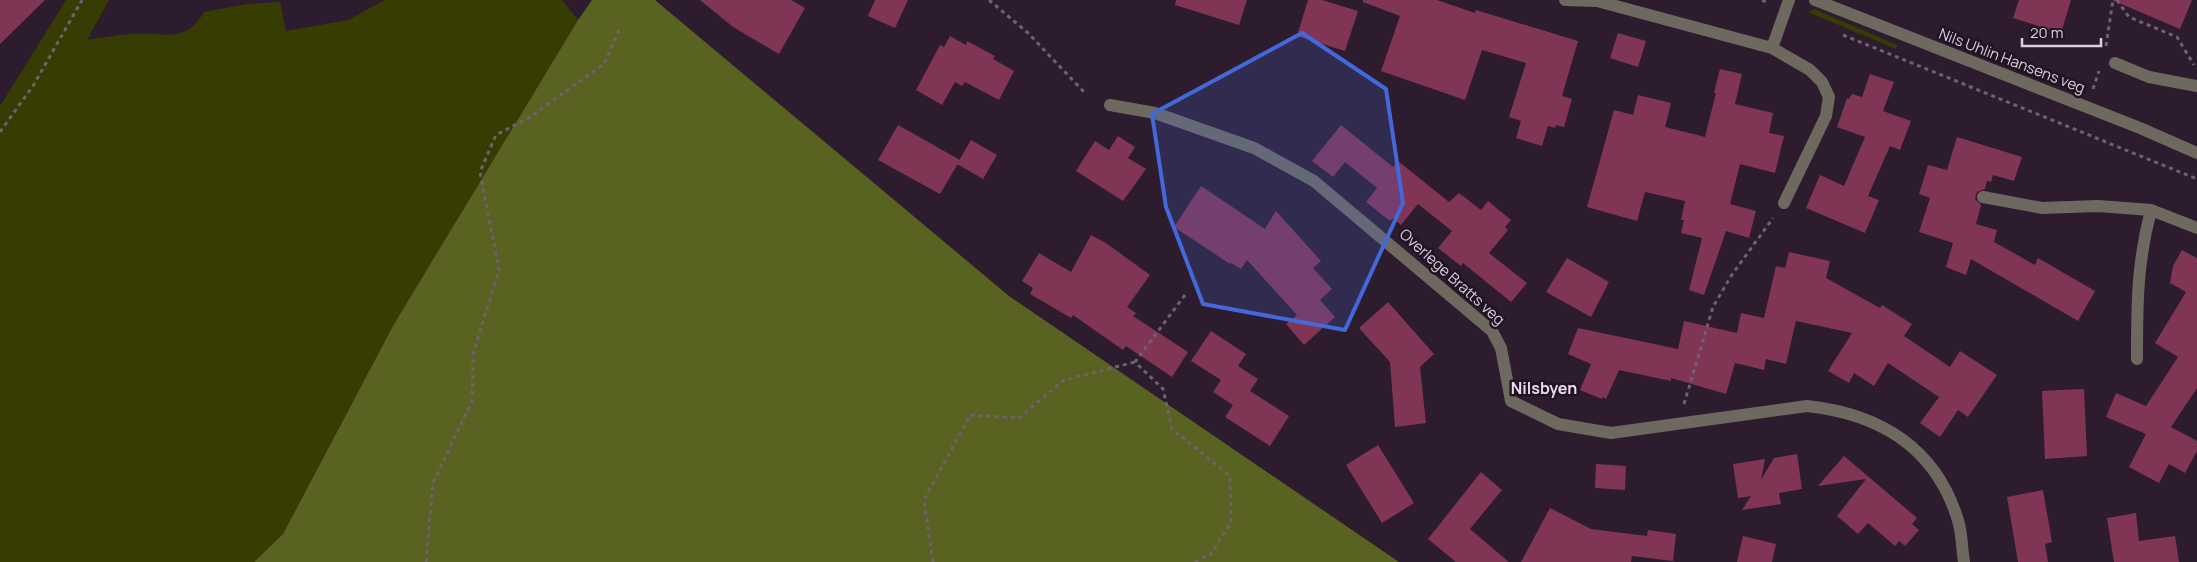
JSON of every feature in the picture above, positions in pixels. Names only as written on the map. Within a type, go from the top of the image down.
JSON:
[{"type":"street","points":[[1564,0],[1597,1],[1772,48],[1810,70],[1822,82],[1829,97],[1826,116],[1784,203]]},
{"type":"street","name":"Nils Uhlin Hansens veg","points":[[1815,0],[2140,128],[2197,153]]},
{"type":"street","points":[[1772,48],[1787,5]]},
{"type":"street","points":[[2115,63],[2149,77],[2197,86]]},
{"type":"street","name":"Overlege Bratts veg","points":[[1110,105],[1155,113],[1254,148],[1314,181],[1492,331],[1501,348],[1511,400],[1558,424],[1612,433],[1807,406],[1832,409],[1875,424],[1896,434],[1917,451],[1938,475],[1951,501],[1959,526],[1964,562]]},
{"type":"street","points":[[1983,197],[2042,208],[2098,206],[2151,210],[2197,228]]},
{"type":"street","points":[[2137,359],[2137,288],[2142,246],[2151,210]]},
{"type":"path","points":[[0,132],[33,86],[82,0]]},
{"type":"path","points":[[989,0],[1028,33],[1084,92]]},
{"type":"path","points":[[1762,0],[1787,5]]},
{"type":"path","points":[[2117,0],[2129,18],[2177,37],[2197,69]]},
{"type":"path","points":[[426,562],[433,483],[472,400],[473,354],[499,270],[480,172],[496,135],[530,117],[604,64],[619,30]]},
{"type":"path","points":[[1840,33],[2197,179]]},
{"type":"path","points":[[1678,423],[1714,307],[1731,276],[1784,203]]},
{"type":"path","points":[[933,562],[924,500],[970,415],[1019,418],[1064,380],[1135,362],[1185,295]]},
{"type":"path","points":[[1135,362],[1163,389],[1172,429],[1230,476],[1231,522],[1211,554],[1194,562]]},
{"type":"highlighted area","points":[[1302,33],[1386,89],[1403,203],[1345,330],[1203,304],[1166,207],[1152,114]]},
{"type":"green space","points":[[66,0],[109,0],[87,40],[131,34],[172,35],[189,29],[197,23],[204,12],[247,4],[280,2],[286,31],[348,20],[385,0],[562,0],[578,20],[394,324],[283,534],[254,562],[0,562],[0,106]]},
{"type":"green space","points":[[592,0],[655,0],[1009,296],[1399,562],[254,562],[283,534],[394,324],[578,20]]},
{"type":"green space","points":[[1814,9],[1897,45],[1896,49],[1808,12]]},
{"type":"building","points":[[0,0],[45,0],[0,44]]},
{"type":"building","points":[[700,0],[791,0],[805,8],[779,54],[733,27]]},
{"type":"building","points":[[875,0],[908,0],[895,28],[868,16]]},
{"type":"building","points":[[1176,0],[1247,0],[1239,25],[1175,5]]},
{"type":"building","points":[[1308,0],[1322,0],[1358,11],[1345,51],[1297,36]]},
{"type":"building","points":[[1363,0],[1437,0],[1475,13],[1476,10],[1578,41],[1562,96],[1572,99],[1564,127],[1556,125],[1555,128],[1548,126],[1542,146],[1516,138],[1521,121],[1509,117],[1526,63],[1482,50],[1465,100],[1381,71],[1400,16],[1363,2]]},
{"type":"building","points":[[2019,0],[2071,0],[2061,33],[2013,18]]},
{"type":"building","points":[[2112,0],[2192,0],[2180,29]]},
{"type":"building","points":[[1618,33],[1646,41],[1638,67],[1610,58]]},
{"type":"building","points":[[950,36],[966,45],[967,41],[995,56],[993,59],[1014,71],[999,100],[965,82],[962,86],[955,82],[942,105],[916,90],[940,45],[944,47]]},
{"type":"building","points":[[1720,69],[1742,74],[1735,104],[1773,113],[1769,133],[1784,136],[1775,173],[1740,164],[1730,204],[1756,211],[1749,238],[1726,231],[1704,295],[1689,290],[1702,238],[1681,233],[1684,220],[1681,220],[1685,201],[1645,192],[1637,221],[1587,207],[1614,110],[1633,115],[1638,95],[1671,103],[1665,127],[1705,137]]},
{"type":"building","points":[[1870,74],[1894,82],[1883,111],[1911,121],[1900,150],[1890,146],[1868,196],[1879,200],[1865,233],[1806,208],[1820,175],[1844,186],[1865,137],[1837,127],[1847,98],[1849,99],[1852,94],[1862,97]]},
{"type":"building","points":[[898,125],[960,160],[940,194],[878,160]]},
{"type":"building","points":[[1341,125],[1393,167],[1398,161],[1449,202],[1459,193],[1481,210],[1488,201],[1511,220],[1505,227],[1508,230],[1489,253],[1527,283],[1511,302],[1463,263],[1461,266],[1438,248],[1452,231],[1418,204],[1401,225],[1393,218],[1390,221],[1366,202],[1377,188],[1345,162],[1333,177],[1312,161]]},
{"type":"building","points":[[1118,136],[1135,147],[1128,158],[1146,169],[1123,201],[1076,171],[1095,141],[1109,150]]},
{"type":"building","points":[[1957,137],[2022,157],[2014,181],[1993,175],[1991,182],[1987,181],[1985,189],[1977,192],[1975,199],[1981,205],[1976,224],[1997,230],[1994,242],[2035,265],[2038,258],[2095,291],[2078,321],[1971,259],[1966,275],[1946,267],[1953,243],[1919,232],[1930,198],[1919,194],[1928,165],[1947,170]]},
{"type":"building","points":[[971,140],[997,155],[983,179],[957,164]]},
{"type":"building","points":[[1201,186],[1265,229],[1276,211],[1321,261],[1313,268],[1332,289],[1320,300],[1335,317],[1304,345],[1286,324],[1297,315],[1247,260],[1241,269],[1230,264],[1174,227]]},
{"type":"building","points":[[1091,235],[1106,243],[1150,275],[1127,307],[1136,313],[1133,316],[1188,352],[1172,377],[1126,346],[1123,350],[1073,315],[1071,318],[1030,294],[1033,288],[1022,281],[1039,253],[1071,272]]},
{"type":"building","points":[[2182,250],[2197,258],[2197,388],[2171,427],[2197,441],[2197,451],[2185,473],[2169,464],[2159,483],[2129,467],[2146,434],[2106,417],[2116,393],[2146,406],[2178,357],[2155,343],[2186,292],[2170,283],[2173,266]]},
{"type":"building","points":[[1789,252],[1830,261],[1826,278],[1880,308],[1882,305],[1912,324],[1904,336],[1950,367],[1960,351],[1997,375],[1968,417],[1958,410],[1940,437],[1920,423],[1939,397],[1888,363],[1874,386],[1854,373],[1849,383],[1828,371],[1852,333],[1796,321],[1786,364],[1766,359],[1764,370],[1735,363],[1726,394],[1671,378],[1671,381],[1619,370],[1606,399],[1580,390],[1591,364],[1568,354],[1578,328],[1678,349],[1684,321],[1737,333],[1741,313],[1764,318],[1776,266],[1785,268]]},
{"type":"building","points":[[1567,258],[1609,282],[1591,317],[1546,292]]},
{"type":"building","points":[[1388,302],[1434,354],[1420,367],[1426,423],[1395,427],[1390,362],[1359,328]]},
{"type":"building","points":[[1211,331],[1246,354],[1238,366],[1258,379],[1250,391],[1289,416],[1270,446],[1225,417],[1233,405],[1213,392],[1221,380],[1191,361]]},
{"type":"building","points":[[2084,389],[2087,456],[2045,459],[2042,391]]},
{"type":"building","points":[[1378,445],[1414,503],[1382,523],[1346,465]]},
{"type":"building","points":[[1797,454],[1802,489],[1779,493],[1781,504],[1742,510],[1751,496],[1738,498],[1733,464],[1765,459],[1761,480],[1774,458]]},
{"type":"building","points":[[1844,456],[1917,518],[1912,524],[1919,530],[1905,546],[1899,541],[1895,546],[1868,523],[1858,534],[1837,516],[1866,479],[1818,486]]},
{"type":"building","points":[[1596,464],[1626,466],[1625,490],[1595,488]]},
{"type":"building","points":[[1481,472],[1502,490],[1470,529],[1509,562],[1456,562],[1428,539]]},
{"type":"building","points":[[2043,490],[2052,542],[2045,544],[2048,562],[2018,562],[2007,497]]},
{"type":"building","points":[[1550,508],[1591,529],[1647,536],[1648,530],[1676,534],[1673,561],[1632,556],[1631,562],[1521,562]]},
{"type":"building","points":[[2136,513],[2139,541],[2175,536],[2179,562],[2114,562],[2107,518]]},
{"type":"building","points":[[1743,536],[1776,544],[1772,562],[1737,562]]},
{"type":"district","name":"Nilsbyen","points":[[1544,388]]}]
